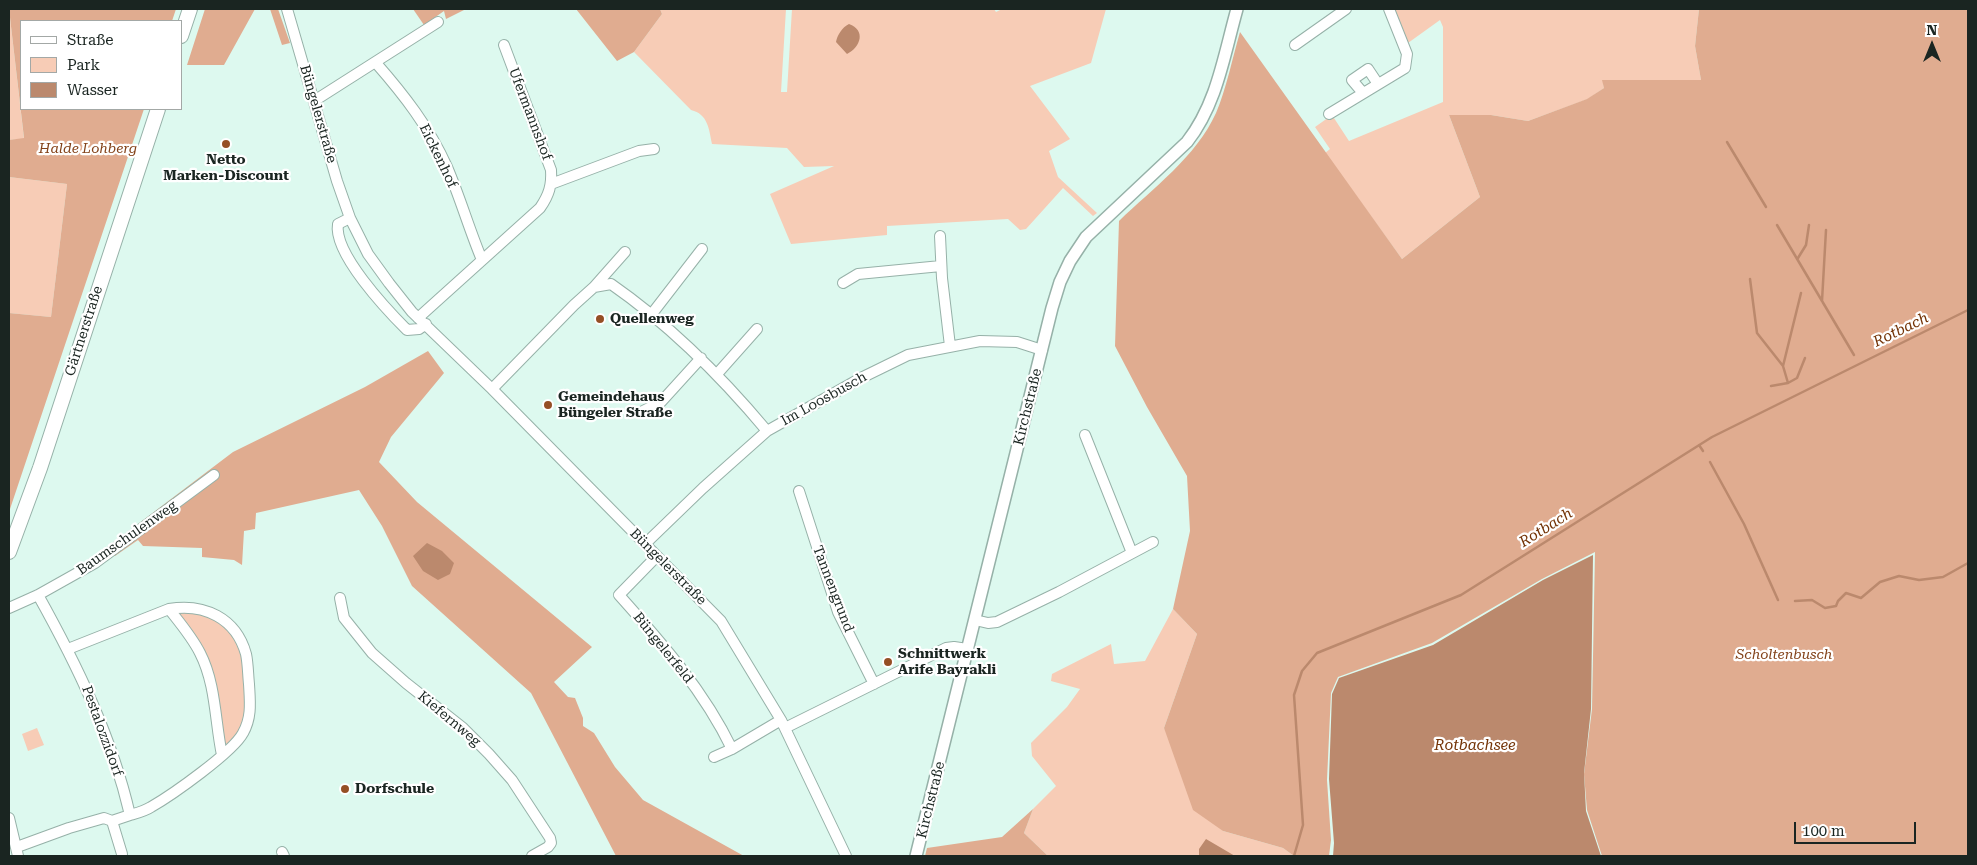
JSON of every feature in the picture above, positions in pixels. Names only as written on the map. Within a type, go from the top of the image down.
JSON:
[{"type":"main road","points":[[182,33],[190,9]]},
{"type":"main road","name":"Gärtnerstraße","points":[[9,552],[40,468],[158,110]]},
{"type":"street","name":"Büngelerstraße","points":[[287,9],[350,218],[368,254],[389,283],[422,321],[492,389],[721,621],[783,724],[846,856]]},
{"type":"street","name":"Kirchstraße","points":[[916,856],[1060,282],[1070,261],[1086,237],[1187,142],[1202,120],[1217,85],[1237,9]]},
{"type":"street","points":[[1295,45],[1346,9]]},
{"type":"street","points":[[1329,114],[1404,68],[1407,54],[1389,9]]},
{"type":"street","points":[[314,101],[438,22]]},
{"type":"street","name":"Ufermannshof","points":[[504,45],[551,170],[552,184]]},
{"type":"street","name":"Eickenhof","points":[[376,63],[407,100],[428,131],[446,166],[482,260]]},
{"type":"street","points":[[1363,93],[1352,80],[1368,69],[1378,84]]},
{"type":"street","points":[[350,218],[338,224],[337,232],[348,256],[367,287],[407,330],[419,329],[422,321],[482,260],[540,208],[552,184],[639,151],[654,149]]},
{"type":"street","points":[[940,236],[941,266],[950,346]]},
{"type":"street","points":[[651,315],[702,249]]},
{"type":"street","points":[[492,389],[594,287],[624,252]]},
{"type":"street","points":[[843,283],[858,274],[941,266]]},
{"type":"street","points":[[594,287],[611,284],[635,301],[701,358],[767,431]]},
{"type":"street","points":[[717,374],[757,329]]},
{"type":"street","name":"Im Loosbusch","points":[[645,544],[703,488],[767,431],[861,378],[908,355],[980,341],[1017,342],[1042,350]]},
{"type":"street","points":[[640,412],[661,402],[701,358]]},
{"type":"street","points":[[1085,435],[1132,553]]},
{"type":"street","name":"Baumschulenweg","points":[[9,608],[38,595],[95,564],[214,476]]},
{"type":"street","name":"Tannengrund","points":[[799,491],[838,612],[874,684]]},
{"type":"street","points":[[976,620],[988,623],[998,622],[1153,542]]},
{"type":"street","name":"Büngelerfeld","points":[[657,556],[619,595],[677,662],[720,724],[732,748]]},
{"type":"street","name":"Pestalozzidorf","points":[[38,595],[68,649],[94,705],[130,815]]},
{"type":"street","name":"Kiefernweg","points":[[340,598],[344,618],[372,653],[406,683],[463,728],[512,780],[550,838],[551,843],[548,847],[532,856]]},
{"type":"street","points":[[9,818],[17,852],[69,828],[104,818],[112,821],[149,808],[178,790],[222,755],[243,734],[250,718],[246,654],[236,632],[224,620],[206,610],[184,607],[169,610],[68,649]]},
{"type":"street","points":[[169,610],[185,630],[200,654],[210,680],[222,755]]},
{"type":"street","points":[[714,757],[874,684],[946,648],[967,649]]},
{"type":"street","points":[[112,821],[122,854]]},
{"type":"green space","points":[[9,9],[24,139],[9,140]]},
{"type":"green space","name":"Halde Lohberg","points":[[9,9],[176,9],[172,20],[20,20],[20,104]]},
{"type":"green space","points":[[205,9],[255,9],[224,65],[187,65]]},
{"type":"green space","points":[[270,9],[278,9],[290,43],[282,45]]},
{"type":"green space","points":[[413,9],[466,9],[446,19],[444,11],[424,25]]},
{"type":"green space","points":[[576,9],[660,9],[662,14],[634,52],[617,61]]},
{"type":"green space","points":[[660,9],[786,9],[781,92],[787,92],[792,9],[994,9],[996,12],[1002,9],[1106,9],[1091,63],[1030,86],[1070,139],[1049,151],[1058,177],[1097,213],[1093,216],[1063,188],[1026,229],[1020,230],[1008,219],[887,226],[887,235],[791,244],[770,194],[834,166],[804,167],[787,148],[712,144],[709,128],[701,115],[691,110],[634,52],[662,14]]},
{"type":"green space","points":[[1394,9],[1699,9],[1695,46],[1701,80],[1603,80],[1604,88],[1588,99],[1528,121],[1491,115],[1449,115],[1480,197],[1402,259],[1325,153],[1330,149],[1315,127],[1332,115],[1349,141],[1443,102],[1443,27],[1440,20],[1408,43]]},
{"type":"green space","name":"Scholtenbusch","points":[[1699,9],[1968,9],[1968,856],[1602,856],[1587,810],[1584,774],[1592,709],[1595,552],[1542,579],[1432,643],[1338,677],[1331,693],[1327,780],[1331,840],[1329,856],[1294,856],[1283,848],[1223,831],[1193,810],[1164,728],[1197,634],[1173,609],[1190,531],[1187,476],[1147,407],[1115,346],[1119,221],[1173,171],[1197,144],[1207,129],[1216,113],[1223,94],[1240,32],[1402,259],[1480,197],[1449,115],[1491,115],[1528,121],[1587,99],[1604,88],[1602,80],[1701,80],[1695,46]]},
{"type":"green space","name":"Halde Lohberg","points":[[21,110],[144,110],[9,512],[9,313],[51,317],[67,184],[9,177],[9,140],[24,138]]},
{"type":"green space","points":[[9,177],[67,184],[51,317],[9,313]]},
{"type":"green space","points":[[428,351],[444,373],[391,437],[379,462],[417,502],[592,647],[554,682],[568,697],[575,698],[583,718],[583,726],[594,733],[615,767],[643,800],[744,856],[616,856],[531,693],[412,586],[382,526],[359,490],[256,513],[255,529],[244,531],[242,565],[234,560],[202,557],[202,548],[143,546],[138,540],[115,556],[109,546],[233,452],[365,387]]},
{"type":"green space","points":[[179,609],[218,619],[233,633],[243,658],[247,703],[241,729],[228,744],[222,743],[211,680],[179,615]]},
{"type":"green space","points":[[1173,609],[1197,634],[1164,728],[1223,831],[1283,848],[1294,856],[1048,856],[1024,833],[1033,809],[1056,786],[1032,756],[1031,743],[1067,707],[1080,689],[1051,681],[1052,674],[1111,644],[1114,664],[1145,661]]},
{"type":"green space","points":[[37,728],[44,745],[28,751],[22,734]]},
{"type":"green space","points":[[1033,809],[1024,833],[1048,856],[925,856],[927,848],[1002,837]]},
{"type":"water","points":[[849,24],[858,30],[860,39],[856,47],[847,54],[836,42],[840,32]]},
{"type":"water","points":[[427,543],[442,551],[454,563],[450,574],[438,580],[423,571],[413,556]]},
{"type":"water","name":"Rotbachsee","points":[[1593,555],[1591,709],[1584,773],[1586,811],[1601,856],[1333,856],[1334,843],[1329,779],[1332,694],[1339,678],[1433,645],[1543,580]]},
{"type":"water","points":[[1206,839],[1235,856],[1199,856],[1199,849]]},
{"type":"waterway","points":[[1727,142],[1766,207]]},
{"type":"waterway","points":[[1777,225],[1854,355]]},
{"type":"waterway","points":[[1798,258],[1806,245],[1809,225]]},
{"type":"waterway","points":[[1822,301],[1826,230]]},
{"type":"waterway","points":[[1750,279],[1757,333],[1783,366],[1788,383]]},
{"type":"waterway","points":[[1783,366],[1801,293]]},
{"type":"waterway","name":"Rotbach","points":[[1294,856],[1303,825],[1294,695],[1302,671],[1317,653],[1461,595],[1712,437],[1968,310]]},
{"type":"waterway","points":[[1771,386],[1788,383],[1797,378],[1805,358]]},
{"type":"waterway","name":"Rotbach","points":[[1699,445],[1703,451]]},
{"type":"waterway","points":[[1710,462],[1744,524],[1778,600]]},
{"type":"waterway","points":[[1795,601],[1812,600],[1825,608],[1836,606],[1846,593],[1861,598],[1880,582],[1899,576],[1919,580],[1943,577],[1968,563]]},
{"type":"place","name":"Netto Marken-Discount","points":[[226,144]]},
{"type":"place","name":"Quellenweg","points":[[600,319]]},
{"type":"place","name":"Gemeindehaus Büngeler Straße","points":[[548,405]]},
{"type":"place","name":"Schnittwerk Arife Bayrakli","points":[[888,662]]},
{"type":"place","name":"Dorfschule","points":[[345,789]]}]
